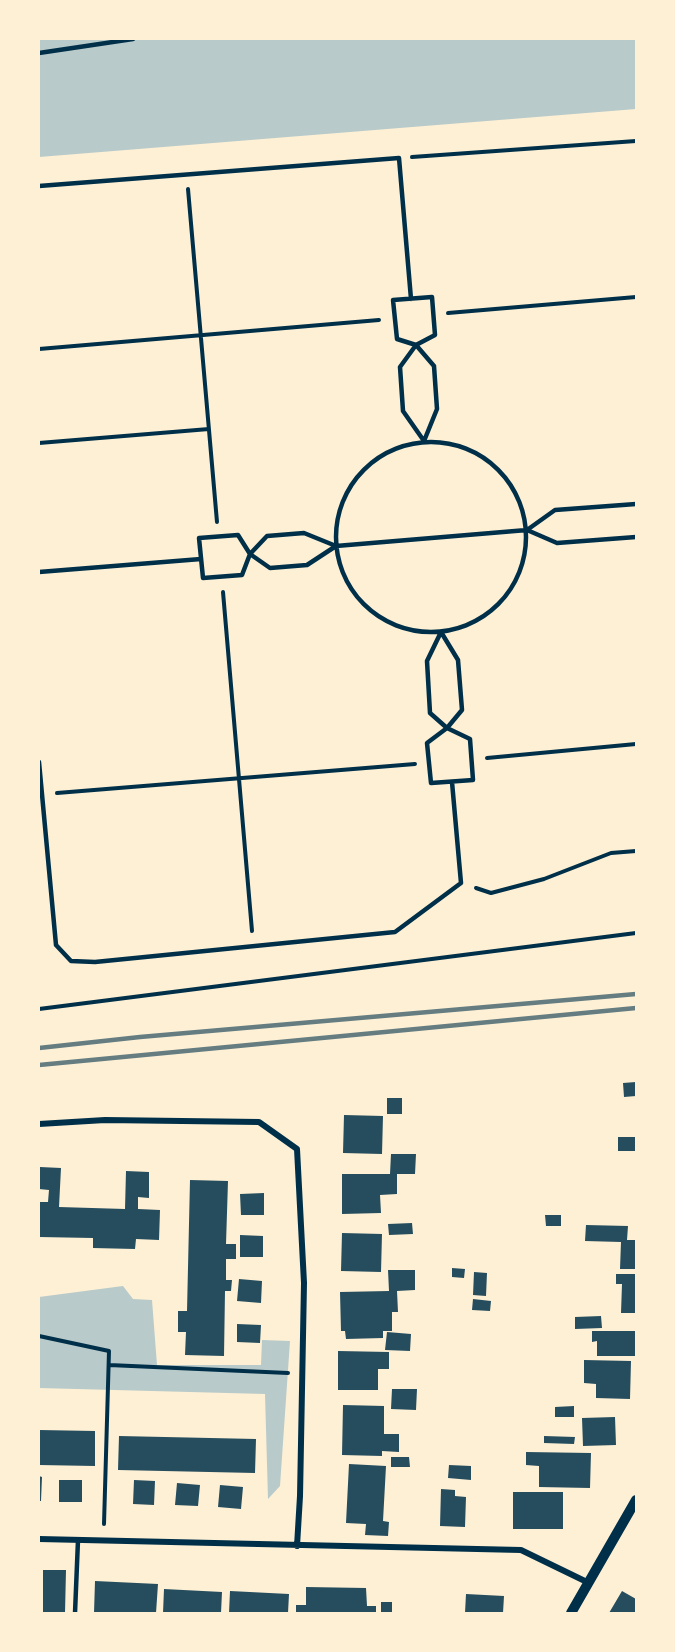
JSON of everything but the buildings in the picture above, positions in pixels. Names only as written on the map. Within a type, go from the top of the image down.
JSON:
[{"type":"street","points":[[39,1124],[105,1120],[259,1122],[297,1149],[304,1283],[297,1546]]},
{"type":"street","points":[[571,1613],[636,1500]]},
{"type":"street","points":[[39,1539],[521,1550],[588,1583]]},
{"type":"lane","points":[[39,53],[133,39]]},
{"type":"lane","points":[[39,186],[399,158],[411,299]]},
{"type":"lane","points":[[424,441],[403,411],[400,367],[416,345],[435,335],[432,297],[393,300],[396,339],[416,345],[434,366],[437,409],[424,441]]},
{"type":"lane","points":[[424,441],[451,443],[476,452],[498,467],[514,489],[527,530],[518,578],[499,605],[472,624],[441,632],[410,631],[382,620],[360,601],[343,575],[336,546],[337,516],[349,488],[368,464],[394,448],[424,441]]},
{"type":"lane","points":[[527,530],[555,510],[636,504]]},
{"type":"lane","points":[[336,546],[307,565],[270,568],[250,554],[238,535],[199,538],[203,578],[242,575],[250,554],[267,536],[304,533],[336,546],[527,530],[557,543],[636,537]]},
{"type":"lane","points":[[39,573],[201,559]]},
{"type":"lane","points":[[441,632],[427,661],[429,713],[447,728],[470,739],[473,780],[431,783],[427,743],[447,728],[462,710],[458,660],[441,632]]},
{"type":"lane","points":[[39,762],[56,945],[71,961],[95,962],[395,932],[461,883],[452,782]]},
{"type":"lane","points":[[75,1613],[78,1540]]},
{"type":"path","points":[[399,158],[636,141]]},
{"type":"path","points":[[187,176],[218,536]]},
{"type":"path","points":[[433,314],[636,297]]},
{"type":"path","points":[[39,349],[395,318]]},
{"type":"path","points":[[39,443],[209,429]]},
{"type":"path","points":[[222,577],[254,947]]},
{"type":"path","points":[[472,759],[636,744]]},
{"type":"path","points":[[42,794],[429,763]]},
{"type":"path","points":[[461,883],[491,893],[544,879],[611,853],[636,851]]},
{"type":"path","points":[[39,1009],[636,933]]},
{"type":"path","points":[[39,1336],[109,1351],[104,1541]]},
{"type":"path","points":[[109,1365],[302,1373]]},
{"type":"shaded area","points":[[39,39],[636,39],[636,109],[39,157]]},
{"type":"shaded area","points":[[123,1286],[133,1299],[152,1300],[157,1365],[261,1365],[262,1340],[290,1341],[280,1486],[268,1499],[265,1394],[39,1388],[39,1297]]},
{"type":"railway","points":[[39,1048],[140,1037],[636,994]]},
{"type":"railway","points":[[39,1065],[636,1008]]}]
